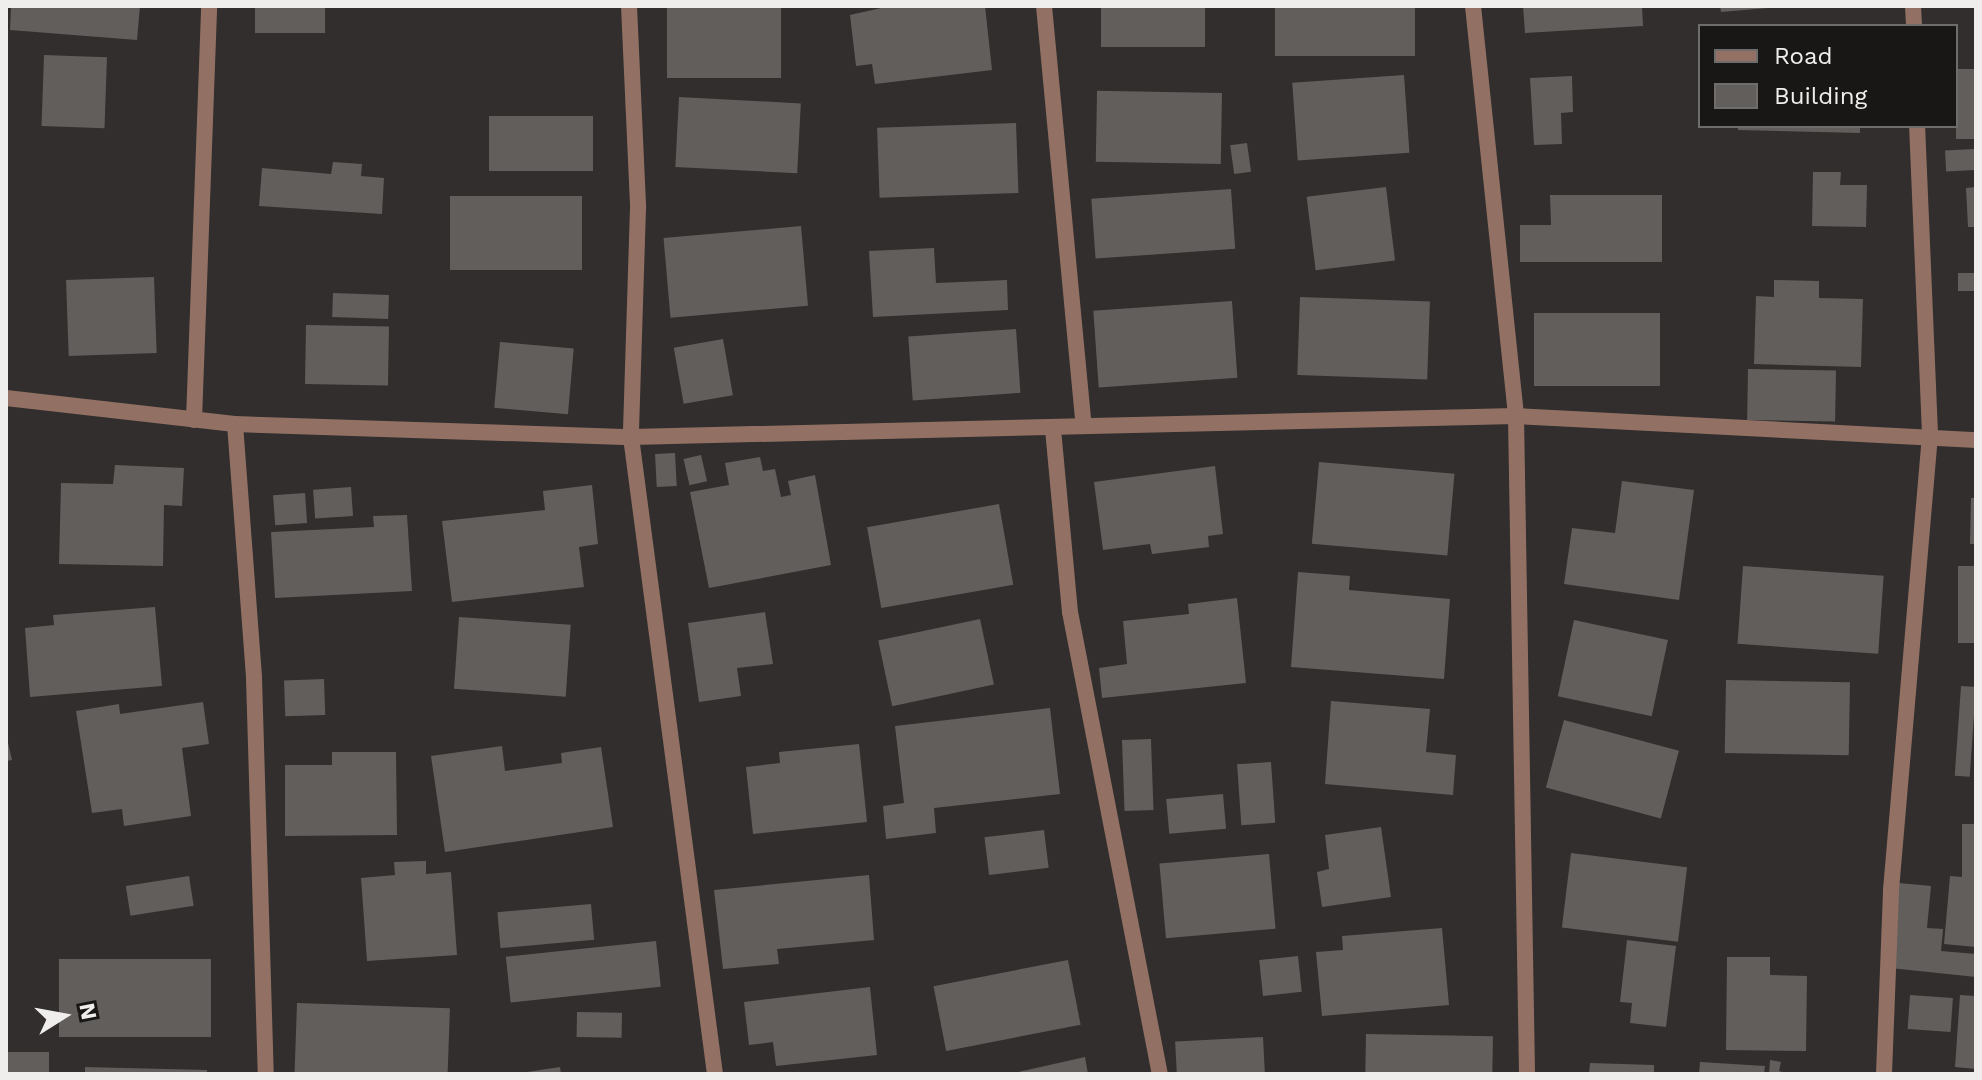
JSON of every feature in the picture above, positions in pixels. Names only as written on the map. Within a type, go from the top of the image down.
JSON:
[{"type":"street","points":[[194,420],[209,6]]},
{"type":"street","points":[[629,6],[638,208],[631,437],[715,1074]]},
{"type":"street","points":[[1044,6],[1084,426]]},
{"type":"street","points":[[1473,6],[1516,416],[1527,1074]]},
{"type":"street","points":[[1884,1074],[1891,890],[1930,434],[1917,128]]},
{"type":"street","points":[[6,398],[235,424],[631,437],[1516,416],[1930,434],[1976,440]]},
{"type":"street","points":[[235,424],[254,678],[266,1074]]},
{"type":"street","points":[[1053,429],[1070,612],[1160,1074]]},
{"type":"building","points":[[11,6],[140,6],[137,40],[10,30]]},
{"type":"building","points":[[255,6],[325,6],[325,33],[255,33]]},
{"type":"building","points":[[667,6],[781,6],[781,78],[667,78]]},
{"type":"building","points":[[890,6],[985,6],[992,70],[875,84],[872,64],[856,66],[850,15]]},
{"type":"building","points":[[1101,6],[1205,6],[1205,47],[1101,47]]},
{"type":"building","points":[[1275,6],[1415,6],[1415,56],[1275,56]]},
{"type":"building","points":[[1523,6],[1642,6],[1643,26],[1525,33]]},
{"type":"building","points":[[1720,6],[1768,6],[1768,8],[1721,12]]},
{"type":"building","points":[[44,55],[107,57],[104,128],[42,126]]},
{"type":"building","points":[[1958,69],[1976,69],[1976,139],[1956,139]]},
{"type":"building","points":[[1404,75],[1409,153],[1298,161],[1292,83]]},
{"type":"building","points":[[1572,76],[1573,112],[1561,113],[1562,144],[1534,145],[1530,78]]},
{"type":"building","points":[[1097,91],[1222,93],[1221,164],[1096,162]]},
{"type":"building","points":[[679,97],[801,103],[797,173],[675,167]]},
{"type":"building","points":[[489,116],[593,116],[593,171],[489,171]]},
{"type":"building","points":[[1016,123],[1018,193],[880,198],[877,128]]},
{"type":"building","points":[[1860,128],[1860,133],[1738,130]]},
{"type":"building","points":[[1247,143],[1251,172],[1234,174],[1230,145]]},
{"type":"building","points":[[1974,149],[1975,170],[1946,171],[1945,151]]},
{"type":"building","points":[[333,162],[362,164],[361,176],[384,178],[382,214],[259,206],[262,168],[331,174]]},
{"type":"building","points":[[1813,172],[1841,172],[1840,185],[1867,185],[1866,227],[1812,226]]},
{"type":"building","points":[[1386,187],[1395,260],[1316,270],[1307,197]]},
{"type":"building","points":[[1976,187],[1976,227],[1968,227],[1966,188]]},
{"type":"building","points":[[1231,189],[1235,249],[1096,259],[1091,199]]},
{"type":"building","points":[[1550,195],[1662,195],[1662,262],[1520,262],[1520,225],[1551,225]]},
{"type":"building","points":[[450,196],[582,196],[582,270],[450,270]]},
{"type":"building","points":[[801,226],[808,306],[670,318],[664,238]]},
{"type":"building","points":[[934,248],[936,283],[1007,280],[1008,310],[873,317],[869,251]]},
{"type":"building","points":[[1958,273],[1976,273],[1976,291],[1958,291]]},
{"type":"building","points":[[154,277],[157,353],[69,356],[66,280]]},
{"type":"building","points":[[1774,280],[1819,281],[1819,298],[1863,299],[1861,367],[1754,364],[1756,296],[1774,297]]},
{"type":"building","points":[[333,293],[389,295],[388,319],[332,317]]},
{"type":"building","points":[[1300,297],[1430,302],[1427,379],[1297,375]]},
{"type":"building","points":[[1232,301],[1237,378],[1099,388],[1093,311]]},
{"type":"building","points":[[1534,313],[1660,313],[1660,386],[1534,386]]},
{"type":"building","points":[[306,325],[389,326],[388,385],[305,384]]},
{"type":"building","points":[[1016,329],[1020,393],[913,400],[908,337]]},
{"type":"building","points":[[723,339],[733,395],[684,404],[674,348]]},
{"type":"building","points":[[500,342],[574,348],[568,414],[494,408]]},
{"type":"building","points":[[1748,369],[1836,371],[1835,422],[1747,420]]},
{"type":"building","points":[[675,453],[677,486],[657,487],[655,454]]},
{"type":"building","points":[[701,455],[707,481],[690,485],[683,459]]},
{"type":"building","points":[[760,457],[763,471],[775,469],[781,497],[791,495],[788,481],[815,475],[831,565],[709,588],[690,492],[729,485],[725,463]]},
{"type":"building","points":[[1319,462],[1454,474],[1447,556],[1312,544]]},
{"type":"building","points":[[115,465],[184,468],[182,506],[164,505],[163,566],[59,564],[61,483],[113,484]]},
{"type":"building","points":[[1215,466],[1223,534],[1208,536],[1209,547],[1152,554],[1150,544],[1103,550],[1094,482]]},
{"type":"building","points":[[1622,481],[1694,490],[1679,600],[1564,584],[1572,528],[1615,533]]},
{"type":"building","points":[[592,485],[598,544],[579,547],[584,587],[452,602],[442,521],[545,510],[543,491]]},
{"type":"building","points":[[351,487],[353,516],[315,519],[313,490]]},
{"type":"building","points":[[305,493],[307,523],[275,525],[273,495]]},
{"type":"building","points":[[1971,498],[1976,498],[1976,544],[1970,544]]},
{"type":"building","points":[[999,504],[1013,585],[881,608],[867,527]]},
{"type":"building","points":[[407,515],[412,591],[275,598],[271,532],[374,527],[373,516]]},
{"type":"building","points":[[1743,566],[1884,576],[1878,654],[1738,644]]},
{"type":"building","points":[[1958,566],[1976,566],[1976,643],[1958,643]]},
{"type":"building","points":[[1298,572],[1350,576],[1349,590],[1450,599],[1444,679],[1291,667]]},
{"type":"building","points":[[1237,598],[1246,683],[1102,698],[1099,668],[1127,664],[1123,621],[1189,614],[1188,604]]},
{"type":"building","points":[[155,607],[162,686],[30,697],[25,628],[54,625],[53,615]]},
{"type":"building","points":[[765,612],[773,664],[737,668],[741,696],[699,702],[688,623]]},
{"type":"building","points":[[459,617],[571,625],[566,697],[454,689]]},
{"type":"building","points":[[980,619],[994,685],[892,706],[878,641]]},
{"type":"building","points":[[1574,620],[1668,640],[1652,716],[1558,696]]},
{"type":"building","points":[[324,679],[325,715],[285,716],[284,680]]},
{"type":"building","points":[[1726,680],[1850,682],[1849,755],[1725,753]]},
{"type":"building","points":[[1961,686],[1976,687],[1970,777],[1955,776]]},
{"type":"building","points":[[1331,701],[1430,709],[1426,752],[1456,755],[1453,795],[1325,784]]},
{"type":"building","points":[[203,702],[209,744],[182,748],[191,816],[124,826],[122,809],[92,813],[76,711],[119,704],[120,714]]},
{"type":"building","points":[[1050,708],[1060,794],[934,808],[936,833],[886,839],[883,806],[904,803],[895,726]]},
{"type":"building","points":[[1564,720],[1679,751],[1661,818],[1546,788]]},
{"type":"building","points":[[6,734],[12,760],[6,761]]},
{"type":"building","points":[[1151,739],[1153,810],[1124,811],[1122,740]]},
{"type":"building","points":[[859,744],[867,822],[753,834],[746,767],[780,763],[779,752]]},
{"type":"building","points":[[502,746],[505,771],[562,763],[561,753],[601,747],[613,827],[445,852],[431,756]]},
{"type":"building","points":[[332,752],[396,752],[397,835],[285,836],[285,765],[332,765]]},
{"type":"building","points":[[1271,762],[1275,823],[1241,825],[1237,764]]},
{"type":"building","points":[[1223,794],[1226,829],[1169,834],[1166,799]]},
{"type":"building","points":[[1962,824],[1976,824],[1976,947],[1944,944],[1950,876],[1962,877]]},
{"type":"building","points":[[1381,827],[1391,897],[1322,907],[1317,872],[1329,869],[1325,835]]},
{"type":"building","points":[[1044,830],[1049,868],[989,875],[984,837]]},
{"type":"building","points":[[1571,853],[1687,867],[1678,942],[1562,927]]},
{"type":"building","points":[[1269,854],[1276,929],[1166,938],[1159,864]]},
{"type":"building","points":[[426,861],[426,874],[451,872],[457,955],[367,961],[361,878],[395,875],[394,862]]},
{"type":"building","points":[[869,875],[874,940],[777,949],[779,964],[723,969],[714,890]]},
{"type":"building","points":[[189,876],[194,906],[130,916],[126,886]]},
{"type":"building","points":[[1899,883],[1931,886],[1927,928],[1943,929],[1941,951],[1976,954],[1976,977],[1890,968]]},
{"type":"building","points":[[591,904],[594,940],[500,948],[497,912]]},
{"type":"building","points":[[1442,928],[1449,1005],[1322,1016],[1316,952],[1343,950],[1342,936]]},
{"type":"building","points":[[1627,940],[1676,946],[1666,1027],[1630,1023],[1632,1003],[1620,1002]]},
{"type":"building","points":[[656,941],[661,987],[511,1003],[506,957]]},
{"type":"building","points":[[1298,956],[1302,992],[1263,996],[1259,960]]},
{"type":"building","points":[[1727,957],[1770,957],[1770,975],[1807,976],[1806,1051],[1726,1050]]},
{"type":"building","points":[[59,959],[211,959],[211,1037],[59,1037]]},
{"type":"building","points":[[1068,960],[1081,1025],[946,1051],[934,986]]},
{"type":"building","points":[[870,987],[877,1055],[776,1066],[773,1042],[749,1045],[744,1002]]},
{"type":"building","points":[[1910,995],[1953,998],[1951,1032],[1908,1029]]},
{"type":"building","points":[[1960,995],[1976,996],[1976,1069],[1955,1067]]},
{"type":"building","points":[[297,1003],[450,1008],[448,1074],[295,1074]]},
{"type":"building","points":[[577,1012],[622,1013],[622,1038],[577,1037]]},
{"type":"building","points":[[1366,1034],[1493,1036],[1492,1074],[1365,1074]]},
{"type":"building","points":[[1263,1037],[1265,1074],[1177,1074],[1175,1042]]},
{"type":"building","points":[[6,1052],[49,1052],[49,1074],[6,1074]]},
{"type":"building","points":[[1085,1057],[1088,1074],[1014,1074],[1014,1073]]},
{"type":"building","points":[[1770,1060],[1781,1062],[1779,1071],[1790,1074],[1769,1074]]},
{"type":"building","points":[[1700,1062],[1765,1066],[1764,1074],[1699,1074]]},
{"type":"building","points":[[1590,1063],[1654,1065],[1654,1074],[1589,1074]]},
{"type":"building","points":[[85,1067],[207,1070],[207,1074],[85,1074]]},
{"type":"building","points":[[560,1067],[561,1074],[527,1074],[527,1072]]}]
